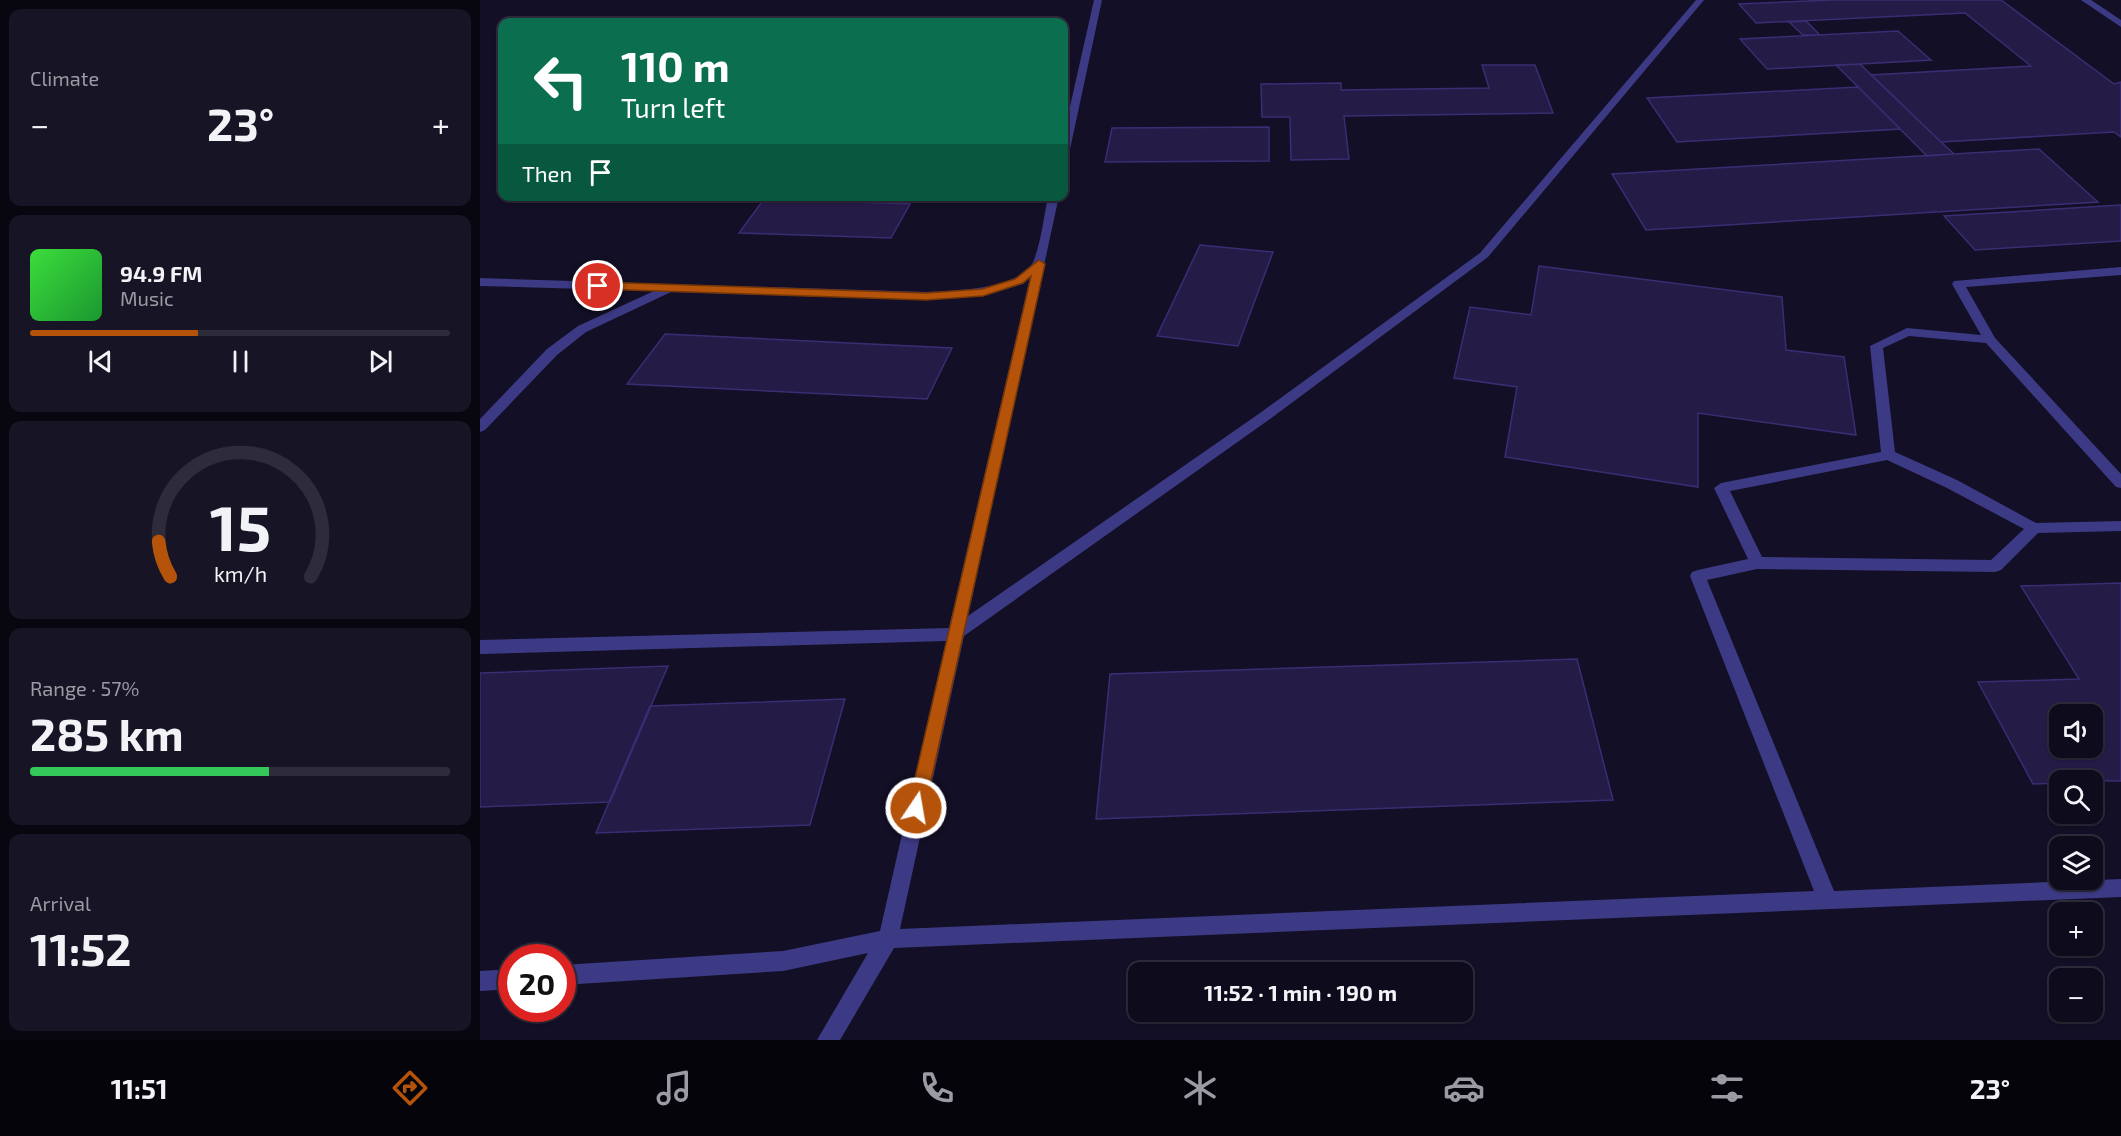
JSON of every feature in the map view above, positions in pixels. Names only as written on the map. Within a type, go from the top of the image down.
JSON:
[{"type":"lane","points":[[1068,136],[1098,0]]},
{"type":"lane","points":[[480,646],[955,634],[1265,416],[1484,255],[1700,0]]},
{"type":"lane","points":[[2085,0],[2121,24]]},
{"type":"lane","points":[[828,1040],[888,939],[1053,201]]},
{"type":"lane","points":[[480,282],[926,296],[983,292],[1019,281],[1039,264]]},
{"type":"lane","points":[[2121,271],[1958,284],[1990,340],[2121,483]]},
{"type":"lane","points":[[480,427],[552,352],[582,329],[669,288]]},
{"type":"lane","points":[[1888,455],[1876,346],[1907,332],[1990,340]]},
{"type":"lane","points":[[1757,563],[1721,488],[1888,455],[1952,484],[2034,528],[2121,526]]},
{"type":"lane","points":[[1828,901],[1698,576],[1757,563],[1995,566],[2034,528]]},
{"type":"lane","points":[[576,974],[783,961],[888,939],[2121,888]]},
{"type":"lane","points":[[480,981],[498,980]]},
{"type":"building","points":[[1831,0],[2001,0],[2114,84],[2121,82],[2121,137],[2114,132],[1941,142],[1871,75],[2031,66],[1965,13],[1756,23],[1739,4]]},
{"type":"building","points":[[1806,21],[1820,35],[1803,35],[1789,22]]},
{"type":"building","points":[[1898,31],[1931,60],[1767,69],[1740,39]]},
{"type":"building","points":[[1860,64],[1954,154],[1927,156],[1836,65]]},
{"type":"building","points":[[1482,65],[1535,65],[1553,113],[1344,116],[1349,159],[1291,160],[1290,117],[1262,117],[1261,84],[1341,83],[1341,90],[1489,88]]},
{"type":"building","points":[[1858,87],[1900,129],[1677,142],[1647,98]]},
{"type":"building","points":[[1269,127],[1269,161],[1105,162],[1112,128]]},
{"type":"building","points":[[2039,149],[2098,202],[1646,230],[1612,174]]},
{"type":"building","points":[[763,201],[910,204],[891,238],[739,233]]},
{"type":"building","points":[[2121,205],[2121,241],[1975,250],[1944,216]]},
{"type":"building","points":[[1200,245],[1273,252],[1238,346],[1157,336]]},
{"type":"building","points":[[1539,266],[1782,297],[1786,350],[1844,357],[1856,435],[1698,413],[1698,487],[1505,457],[1517,387],[1454,378],[1470,307],[1531,315]]},
{"type":"building","points":[[665,334],[952,348],[927,399],[627,384]]},
{"type":"building","points":[[2121,583],[2121,781],[2103,781],[2103,770],[2049,770],[2049,783],[2033,784],[1978,682],[2079,679],[2021,586]]},
{"type":"building","points":[[1577,659],[1613,800],[1096,819],[1110,674]]},
{"type":"building","points":[[668,666],[610,802],[480,807],[480,673]]},
{"type":"building","points":[[845,699],[810,825],[596,833],[650,706]]},
{"type":"route","points":[[598,286],[926,296],[983,292],[1019,281],[1039,264],[916,808]]}]
